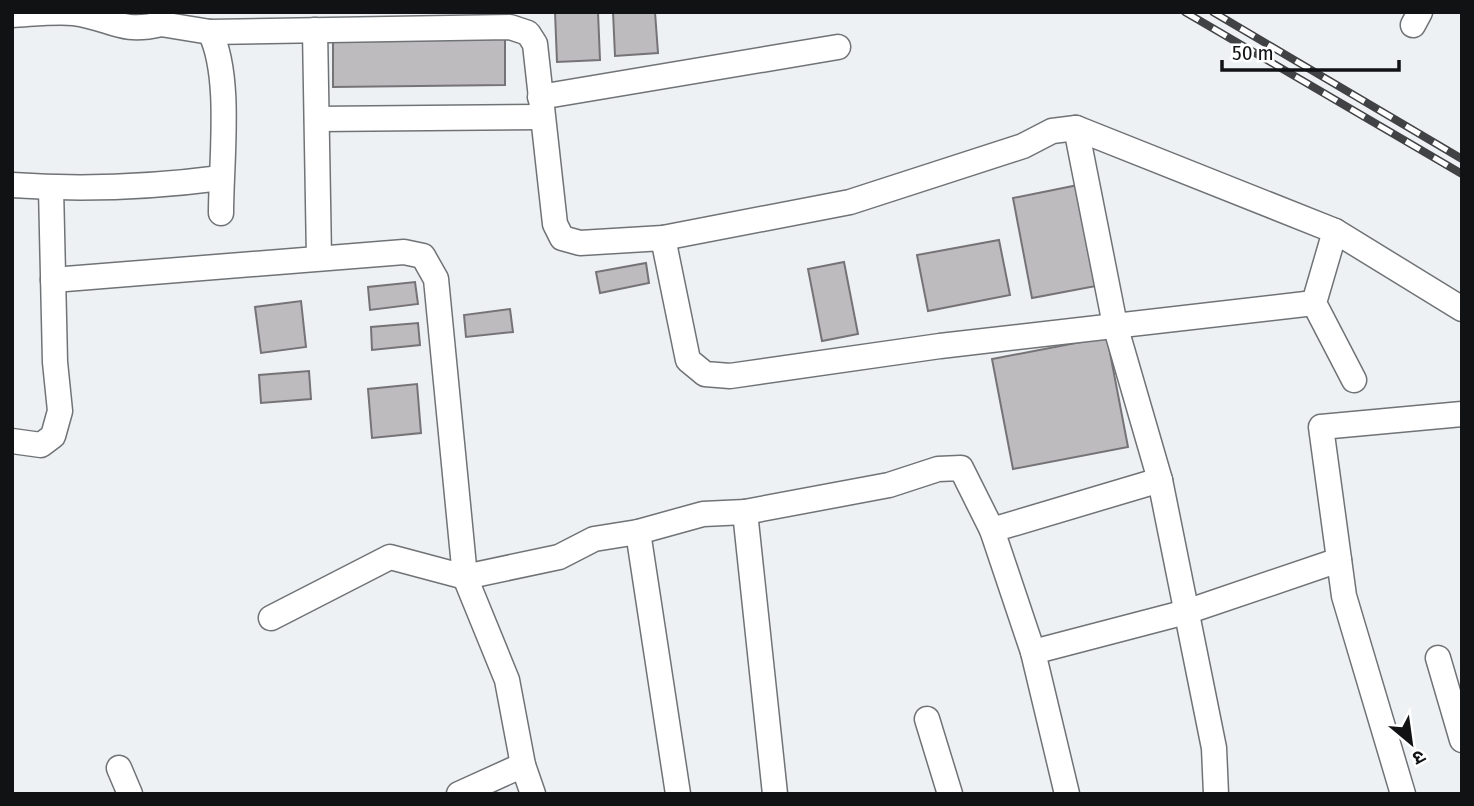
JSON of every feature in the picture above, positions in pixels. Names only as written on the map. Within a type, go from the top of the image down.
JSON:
[{"type":"street","points":[[12,15],[75,13],[119,28],[141,29],[162,18],[210,32],[510,27],[528,33],[535,44],[555,224],[562,238],[580,243],[663,238],[850,202],[1023,146],[1052,131],[1076,128],[1335,231],[1462,309]]},
{"type":"street","points":[[315,30],[320,258]]},
{"type":"street","points":[[210,32],[219,50],[224,74],[221,212]]},
{"type":"street","points":[[317,119],[541,107],[838,47]]},
{"type":"street","points":[[1076,128],[1115,325],[1160,480],[1214,748],[1216,794]]},
{"type":"street","points":[[12,185],[51,188],[165,185],[221,178]]},
{"type":"street","points":[[12,441],[41,444],[53,436],[60,411],[51,188]]},
{"type":"street","points":[[1335,231],[1314,303],[1354,380]]},
{"type":"street","points":[[663,238],[688,360],[705,374],[730,376],[1115,325],[1314,303]]},
{"type":"street","points":[[53,279],[404,252],[422,256],[430,265],[436,279],[465,576],[507,680],[523,765],[533,794]]},
{"type":"street","points":[[1403,794],[1344,596],[1321,427],[1462,414]]},
{"type":"street","points":[[271,618],[390,557],[465,576],[559,557],[594,539],[638,532],[703,514],[745,512],[889,485],[938,468],[961,468],[992,530],[1033,652],[1068,794]]},
{"type":"street","points":[[992,530],[1160,480]]},
{"type":"street","points":[[745,512],[775,794]]},
{"type":"street","points":[[638,532],[678,794]]},
{"type":"street","points":[[1033,652],[1186,612],[1339,560]]},
{"type":"street","points":[[1438,658],[1462,740]]},
{"type":"street","points":[[927,719],[950,794]]},
{"type":"street","points":[[458,794],[523,765]]},
{"type":"street","points":[[119,768],[130,794]]},
{"type":"building","points":[[555,12],[598,12],[600,60],[557,62]]},
{"type":"building","points":[[613,12],[655,12],[658,53],[615,56]]},
{"type":"building","points":[[505,37],[505,85],[333,87],[333,39]]},
{"type":"building","points":[[1078,185],[1096,286],[1032,298],[1013,198]]},
{"type":"building","points":[[999,240],[1010,295],[928,311],[917,255]]},
{"type":"building","points":[[844,262],[858,334],[822,341],[808,269]]},
{"type":"building","points":[[646,263],[649,283],[600,293],[596,272]]},
{"type":"building","points":[[415,282],[418,304],[370,310],[368,287]]},
{"type":"building","points":[[301,301],[306,347],[261,353],[255,307]]},
{"type":"building","points":[[510,309],[513,332],[466,337],[464,315]]},
{"type":"building","points":[[418,323],[420,345],[372,350],[371,327]]},
{"type":"building","points":[[1107,337],[1128,447],[1013,469],[992,359]]},
{"type":"building","points":[[309,371],[311,399],[261,403],[259,375]]},
{"type":"building","points":[[417,384],[421,433],[372,438],[368,389]]},
{"type":"railway","points":[[1185,12],[1462,174]]},
{"type":"railway","points":[[1213,12],[1462,159]]}]
